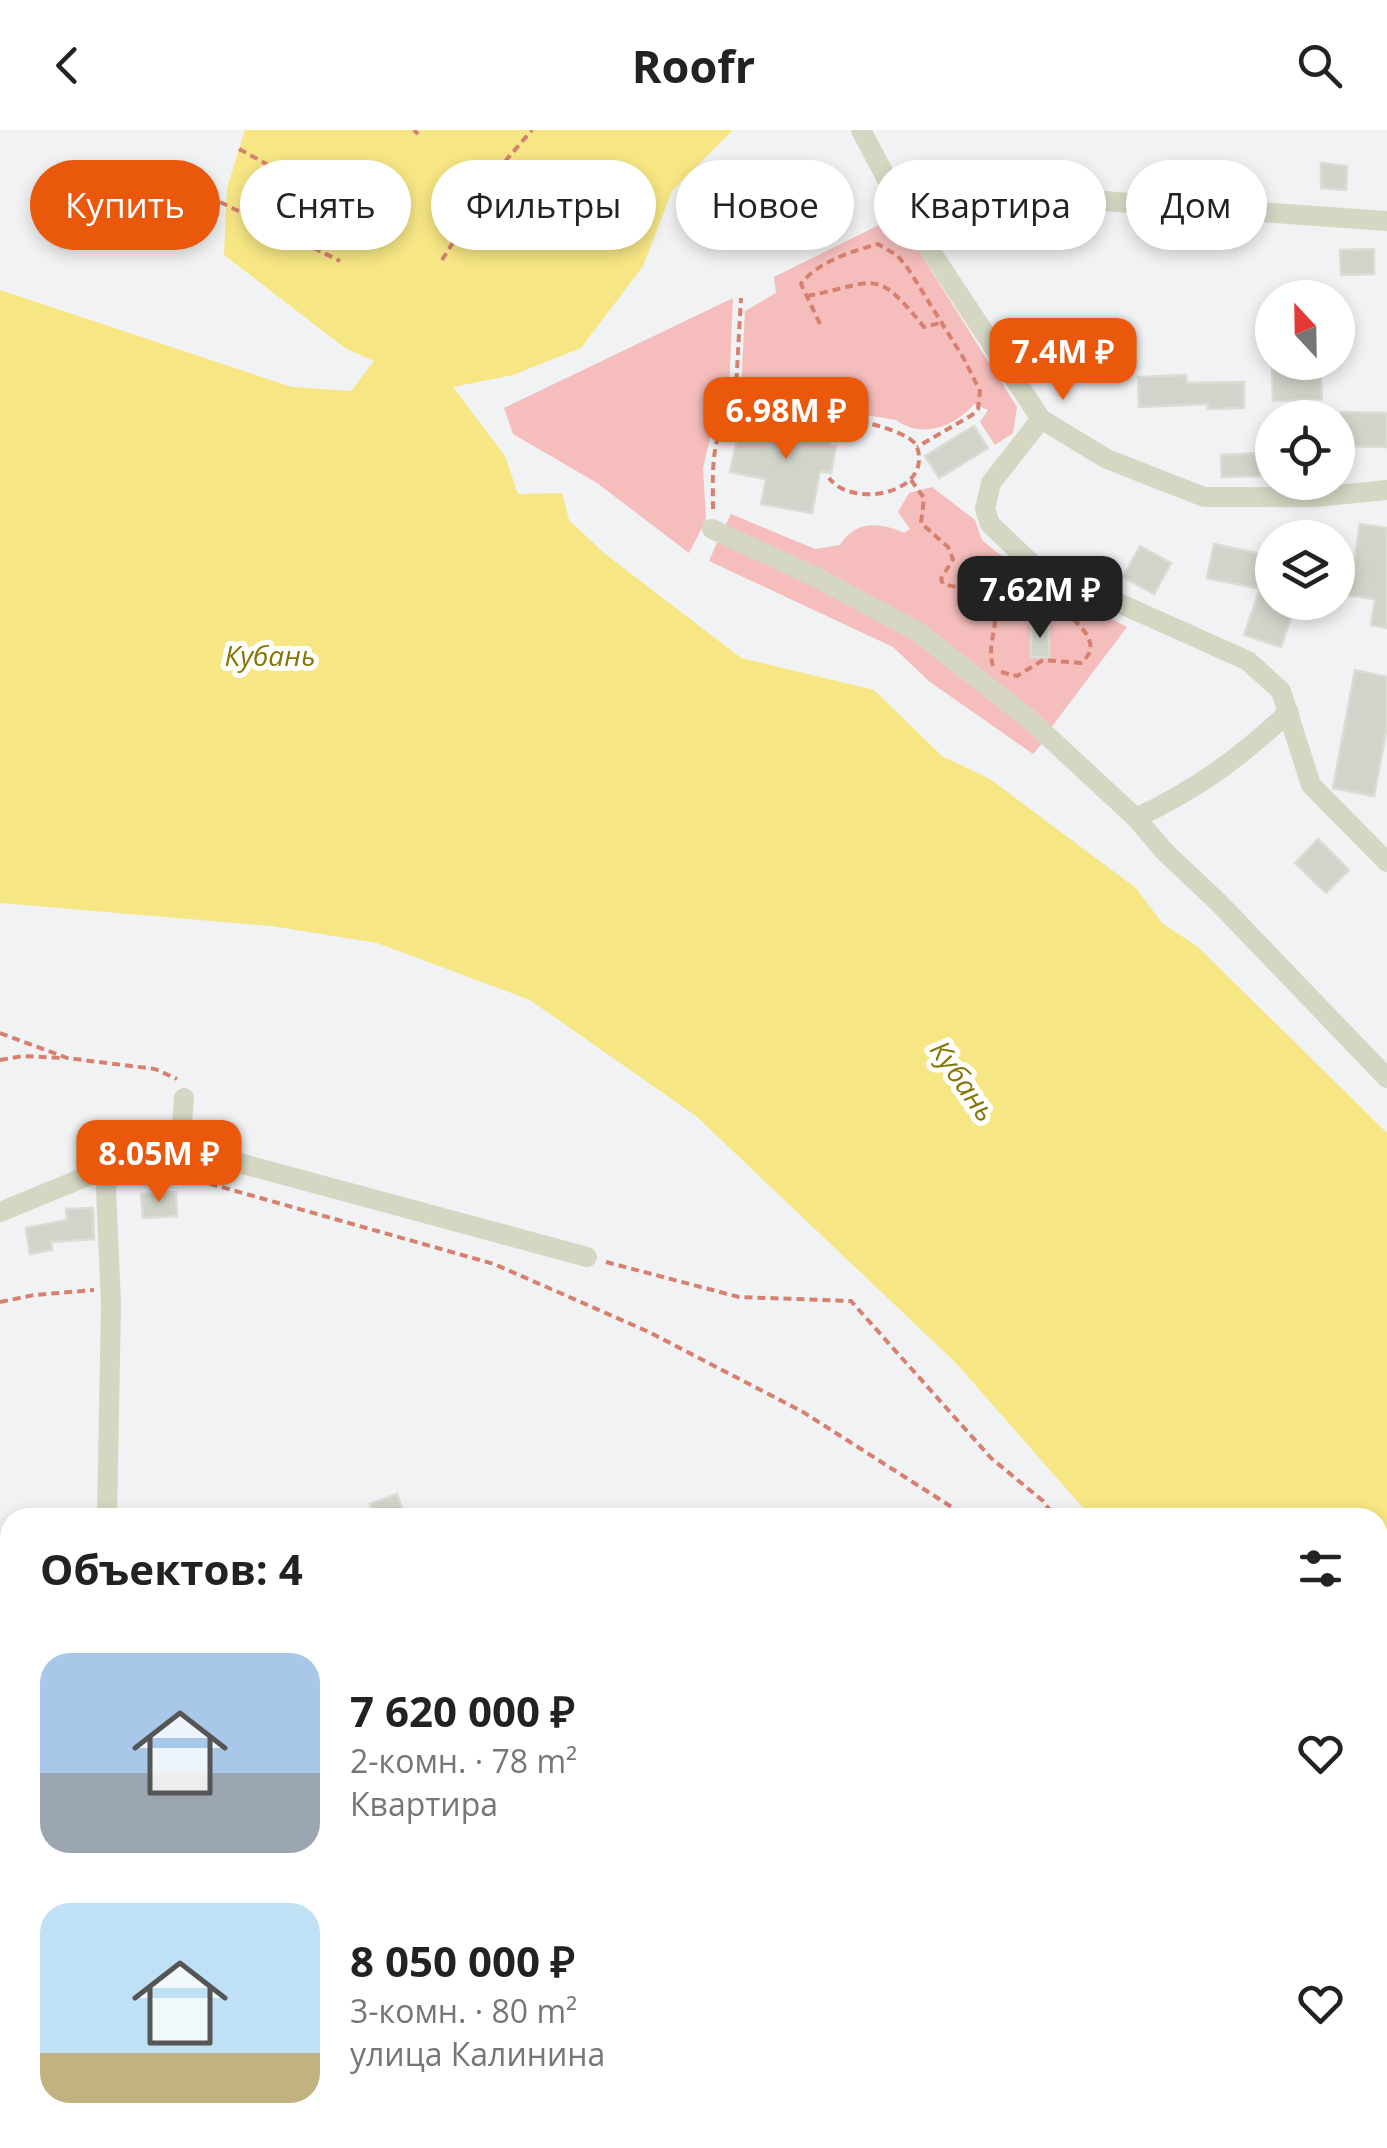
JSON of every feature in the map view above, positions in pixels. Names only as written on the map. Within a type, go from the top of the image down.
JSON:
[{"type":"street","points":[[861,130],[877,160]]},
{"type":"street","points":[[1106,201],[1387,221]]},
{"type":"street","points":[[930,250],[1041,419],[1107,458],[1204,498],[1316,497],[1387,490]]},
{"type":"street","points":[[1041,419],[985,495],[990,524],[1032,564],[1248,661],[1281,691],[1311,785],[1387,862]]},
{"type":"street","points":[[712,529],[816,577],[918,632],[1028,718],[1136,818],[1164,852],[1220,904],[1387,1078]]},
{"type":"street","points":[[1136,818],[1231,765],[1289,712]]},
{"type":"street","points":[[180,1147],[184,1098]]},
{"type":"street","points":[[0,1212],[147,1146],[180,1147],[587,1257]]},
{"type":"street","points":[[108,1508],[110,1296],[106,1189],[113,1160]]},
{"type":"path","points":[[442,260],[501,166],[532,130]]},
{"type":"path","points":[[239,149],[259,160]]},
{"type":"path","points":[[220,202],[340,261]]},
{"type":"path","points":[[820,324],[801,284],[805,278],[831,262],[878,244],[898,256],[976,380],[980,401],[972,415],[917,447]]},
{"type":"path","points":[[807,296],[856,282],[883,283],[891,287],[924,326],[941,322]]},
{"type":"path","points":[[735,408],[741,298]]},
{"type":"path","points":[[712,529],[713,464],[720,430],[735,408],[748,401],[876,423],[910,436],[917,447],[918,466],[911,480],[895,490],[860,494],[840,489],[829,478]]},
{"type":"path","points":[[911,480],[924,498],[921,523],[951,552],[942,584],[973,591],[993,606],[996,615],[989,652],[997,670],[1017,676],[1043,660],[1081,663],[1091,650],[1090,643],[1087,632],[1074,620]]},
{"type":"path","points":[[0,1034],[66,1058]]},
{"type":"path","points":[[0,1060],[23,1056],[66,1058],[155,1069],[176,1077],[184,1098]]},
{"type":"path","points":[[144,1165],[494,1264],[649,1332],[803,1412],[953,1508]]},
{"type":"path","points":[[587,1257],[739,1297],[851,1301],[991,1458],[1049,1508]]},
{"type":"path","points":[[0,1302],[34,1294],[110,1296]]},
{"type":"shaded area","points":[[874,227],[874,250],[918,250],[1017,407],[1013,433],[995,445],[980,422],[988,410],[974,404],[948,424],[916,429],[896,420],[746,395],[741,388],[745,311],[776,293],[774,277],[828,250],[854,250],[854,237]]},
{"type":"shaded area","points":[[733,298],[729,391],[713,426],[703,468],[706,520],[689,553],[597,483],[513,434],[504,408]]},
{"type":"shaded area","points":[[932,487],[975,520],[982,540],[1016,568],[1127,627],[1050,729],[921,626],[724,528],[731,514],[815,549],[840,545],[861,527],[886,527],[904,533],[910,529],[898,512],[909,493]]},
{"type":"shaded area","points":[[719,538],[918,635],[1044,741],[1033,754],[930,682],[893,647],[709,561]]},
{"type":"water","name":"Кубань","points":[[245,130],[733,130],[703,160],[676,160],[676,187],[656,232],[656,160],[431,160],[431,250],[649,250],[643,266],[581,348],[513,375],[453,387],[505,456],[518,494],[562,493],[569,520],[604,553],[741,658],[874,690],[942,756],[990,779],[1136,888],[1162,923],[1198,947],[1387,1133],[1387,1508],[1083,1508],[955,1362],[696,1116],[530,1000],[377,943],[271,926],[0,903],[0,290],[292,387],[351,391],[374,361],[345,348],[224,255],[227,188]]},
{"type":"building","points":[[1321,163],[1347,166],[1346,190],[1321,188]]},
{"type":"building","points":[[1374,249],[1374,274],[1341,275],[1340,250]]},
{"type":"building","points":[[1186,375],[1187,383],[1244,382],[1244,408],[1208,409],[1208,404],[1139,407],[1138,377]]},
{"type":"building","points":[[1272,380],[1321,380],[1322,399],[1273,400]]},
{"type":"building","points":[[1355,412],[1387,413],[1387,447],[1355,446]]},
{"type":"building","points":[[792,419],[834,427],[830,445],[836,446],[831,473],[820,471],[812,513],[761,504],[766,479],[730,472],[738,434],[748,436],[750,424],[790,431]]},
{"type":"building","points":[[974,426],[988,448],[939,478],[925,456]]},
{"type":"building","points":[[1255,453],[1255,476],[1222,477],[1221,455]]},
{"type":"building","points":[[1360,524],[1387,528],[1387,628],[1371,625],[1375,599],[1355,596]]},
{"type":"building","points":[[1214,544],[1255,552],[1255,588],[1207,578]]},
{"type":"building","points":[[1140,546],[1171,563],[1154,594],[1123,577]]},
{"type":"building","points":[[1255,603],[1255,620],[1290,620],[1281,647],[1244,635]]},
{"type":"building","points":[[1049,625],[1049,657],[1031,657],[1031,626]]},
{"type":"building","points":[[1355,670],[1387,677],[1387,727],[1374,796],[1333,788]]},
{"type":"building","points":[[1318,839],[1349,870],[1326,893],[1295,863]]},
{"type":"building","points":[[176,1192],[177,1216],[143,1218],[141,1194]]},
{"type":"building","points":[[93,1208],[94,1239],[51,1242],[52,1250],[30,1254],[26,1228],[67,1220],[66,1209]]},
{"type":"building","points":[[397,1494],[402,1508],[371,1508],[370,1504]]}]
